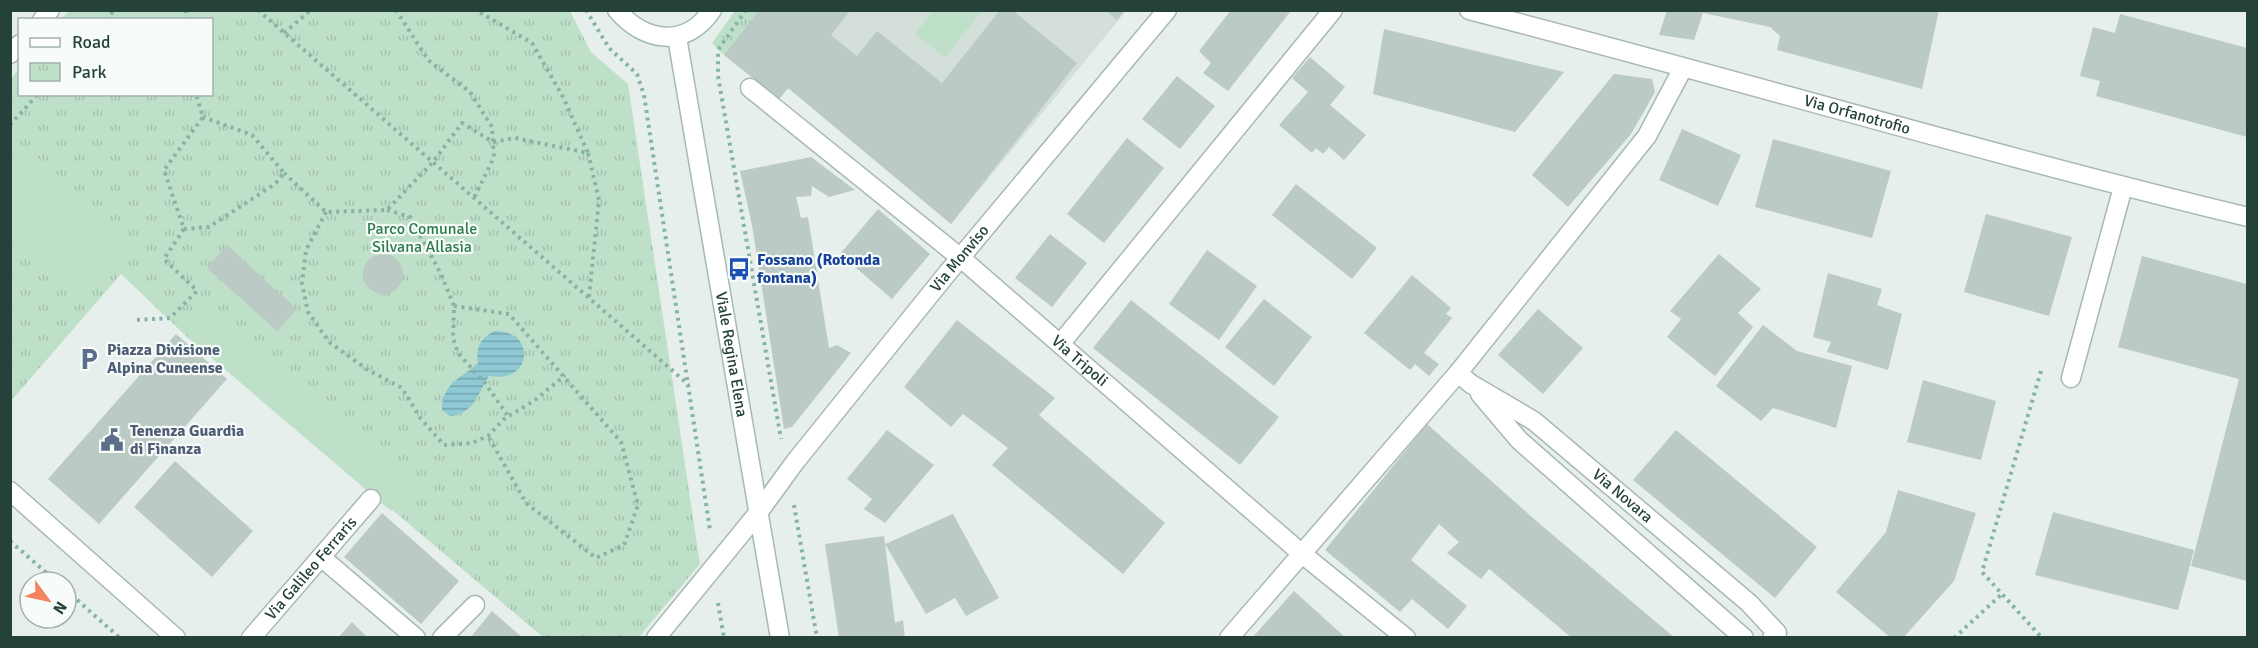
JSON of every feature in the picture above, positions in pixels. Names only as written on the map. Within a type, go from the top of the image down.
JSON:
[{"type":"street","points":[[617,10],[629,25],[645,34],[677,37],[699,26],[712,10]]},
{"type":"street","name":"Via Monviso","points":[[656,638],[945,276],[962,259],[1167,10]]},
{"type":"street","points":[[1061,343],[1333,10]]},
{"type":"street","name":"Via Orfanotrofio","points":[[1469,10],[2123,187],[2247,217]]},
{"type":"street","name":"Viale Regina Elena","points":[[677,37],[780,638]]},
{"type":"street","points":[[1229,638],[1301,553],[1464,379],[1647,136],[1683,68]]},
{"type":"street","name":"Via Tripoli","points":[[750,88],[962,259],[1301,553],[1406,638]]},
{"type":"street","points":[[2071,378],[2123,187]]},
{"type":"street","points":[[1464,379],[1519,440],[1744,638]]},
{"type":"street","name":"Via Novara","points":[[1464,379],[1533,421],[1749,603],[1774,635]]},
{"type":"street","points":[[10,491],[176,638]]},
{"type":"street","name":"Via Galileo Ferraris","points":[[251,638],[371,499]]},
{"type":"street","points":[[321,557],[416,638]]},
{"type":"street","points":[[441,638],[475,605]]},
{"type":"path","points":[[258,10],[689,385]]},
{"type":"path","points":[[284,33],[311,10]]},
{"type":"path","points":[[396,10],[428,60],[470,92],[492,127],[494,157],[474,198]]},
{"type":"path","points":[[476,10],[532,43],[563,97],[588,153],[599,200],[595,259],[589,298]]},
{"type":"path","points":[[586,10],[609,48],[637,74],[644,95],[709,510],[712,568],[724,638]]},
{"type":"path","points":[[746,10],[718,50],[718,76],[818,638]]},
{"type":"path","points":[[10,125],[36,96]]},
{"type":"path","points":[[197,96],[203,117]]},
{"type":"path","points":[[203,117],[252,135],[284,173],[326,212],[387,210],[410,218],[441,274],[454,306],[453,338],[458,353],[485,382],[508,416]]},
{"type":"path","points":[[184,229],[164,170],[203,117]]},
{"type":"path","points":[[387,210],[433,162],[462,123],[493,142],[515,138],[588,153]]},
{"type":"path","points":[[184,229],[209,227],[275,184],[284,173]]},
{"type":"path","points":[[326,212],[306,250],[302,283],[308,312],[329,342],[368,370],[402,388],[421,419],[444,445],[472,443],[488,436],[508,416],[536,400],[565,375]]},
{"type":"path","points":[[137,320],[170,318],[197,291],[164,260],[184,229]]},
{"type":"path","points":[[454,306],[509,314],[565,375],[621,442],[638,505],[624,545],[596,558],[526,503],[488,436]]},
{"type":"path","points":[[2041,371],[1982,572],[2042,638]]},
{"type":"path","points":[[10,541],[43,570]]},
{"type":"path","points":[[1954,638],[2002,594]]},
{"type":"path","points":[[78,601],[120,638]]},
{"type":"shaded area","points":[[759,11],[1126,11],[951,224],[789,88],[779,99],[724,55]]},
{"type":"green space","name":"Parco Comunale Silvana Allasia","points":[[69,11],[570,11],[591,52],[628,84],[700,564],[639,637],[543,637],[187,337],[121,274],[11,401],[11,79],[18,69],[18,96],[213,96],[213,18],[62,18]]},
{"type":"green space","points":[[735,11],[759,11],[724,55],[712,43]]},
{"type":"green space","points":[[933,11],[982,11],[945,57],[915,34]]},
{"type":"green space","points":[[33,153],[131,239],[83,294],[11,229],[11,179]]},
{"type":"green space","points":[[214,306],[418,480],[391,511],[187,337]]},
{"type":"water","points":[[494,331],[508,333],[518,339],[523,347],[524,356],[521,365],[514,372],[504,376],[489,376],[470,407],[450,416],[442,410],[445,394],[453,382],[478,364],[480,344]]},
{"type":"building","points":[[759,10],[851,10],[831,35],[857,56],[877,31],[942,83],[1000,10],[1012,10],[1077,63],[951,224],[788,88],[779,99],[724,55]]},
{"type":"building","points":[[1105,10],[1125,10],[1117,20]]},
{"type":"building","points":[[1231,10],[1290,12],[1228,91],[1203,73],[1211,63],[1199,51]]},
{"type":"building","points":[[1667,10],[1939,10],[1922,89],[1777,50],[1780,36],[1770,27],[1703,13],[1694,40],[1659,35]]},
{"type":"building","points":[[2120,14],[2247,48],[2247,137],[2096,96],[2100,81],[2080,76],[2093,27],[2115,33]]},
{"type":"building","points":[[1384,29],[1564,72],[1515,132],[1373,94]]},
{"type":"building","points":[[1310,57],[1345,87],[1330,105],[1366,135],[1344,160],[1329,147],[1323,154],[1316,148],[1312,153],[1279,125],[1308,92],[1292,78]]},
{"type":"building","points":[[1614,74],[1652,79],[1655,92],[1631,134],[1568,207],[1532,175]]},
{"type":"building","points":[[1177,76],[1215,106],[1180,149],[1142,119]]},
{"type":"building","points":[[1682,129],[1741,155],[1718,206],[1659,180]]},
{"type":"building","points":[[1127,138],[1164,168],[1104,243],[1067,214]]},
{"type":"building","points":[[1773,139],[1891,171],[1872,238],[1755,207]]},
{"type":"building","points":[[811,157],[855,190],[829,197],[812,186],[811,196],[796,197],[801,218],[808,217],[829,348],[837,345],[851,353],[792,427],[784,429],[752,225],[740,171]]},
{"type":"building","points":[[1296,184],[1377,248],[1352,279],[1272,215]]},
{"type":"building","points":[[878,209],[930,254],[892,299],[840,254]]},
{"type":"building","points":[[1986,214],[2072,237],[2049,316],[1964,292]]},
{"type":"building","points":[[1050,234],[1087,263],[1052,307],[1015,278]]},
{"type":"building","points":[[227,245],[297,309],[277,331],[207,268]]},
{"type":"building","points":[[1207,250],[1257,286],[1219,340],[1169,304]]},
{"type":"building","points":[[383,254],[391,255],[397,260],[402,266],[402,282],[397,288],[391,293],[383,294],[375,293],[369,288],[364,282],[363,274],[364,266],[369,260],[375,255]]},
{"type":"building","points":[[1719,254],[1761,289],[1738,313],[1753,327],[1715,376],[1667,337],[1681,319],[1670,311]]},
{"type":"building","points":[[2142,256],[2247,284],[2247,581],[2191,566],[2239,379],[2118,347]]},
{"type":"building","points":[[1828,273],[1882,289],[1877,305],[1902,314],[1888,370],[1827,352],[1831,342],[1813,337]]},
{"type":"building","points":[[1412,275],[1451,308],[1446,314],[1452,318],[1424,353],[1439,364],[1429,376],[1415,364],[1410,370],[1364,333]]},
{"type":"building","points":[[1264,299],[1312,337],[1274,386],[1225,347]]},
{"type":"building","points":[[1131,300],[1279,417],[1240,465],[1093,348]]},
{"type":"building","points":[[1538,309],[1583,348],[1543,394],[1498,355]]},
{"type":"building","points":[[957,320],[1055,398],[1039,415],[1165,523],[1123,574],[992,465],[1008,448],[963,414],[951,427],[904,387]]},
{"type":"building","points":[[1763,325],[1797,351],[1852,366],[1836,428],[1773,408],[1761,421],[1716,386]]},
{"type":"building","points":[[176,334],[227,379],[99,524],[48,479]]},
{"type":"building","points":[[1923,380],[1996,401],[1981,460],[1907,442]]},
{"type":"building","points":[[1427,424],[1541,525],[1675,638],[1572,638],[1489,569],[1481,579],[1447,553],[1459,542],[1439,524],[1411,560],[1467,606],[1448,629],[1412,599],[1400,612],[1325,550]]},
{"type":"building","points":[[887,430],[934,465],[885,523],[864,509],[872,499],[847,479]]},
{"type":"building","points":[[1676,430],[1817,547],[1775,598],[1633,480]]},
{"type":"building","points":[[175,461],[253,531],[212,577],[134,507]]},
{"type":"building","points":[[1898,490],[1976,513],[1954,581],[1903,638],[1891,638],[1836,592],[1886,532]]},
{"type":"building","points":[[2053,512],[2194,550],[2178,610],[2035,575]]},
{"type":"building","points":[[382,513],[459,581],[421,624],[344,557]]},
{"type":"building","points":[[953,514],[999,598],[966,616],[955,598],[926,614],[885,544]]},
{"type":"building","points":[[884,536],[895,623],[903,620],[905,638],[839,638],[825,544]]},
{"type":"building","points":[[1294,591],[1346,638],[1252,638]]},
{"type":"building","points":[[492,611],[523,638],[470,638]]},
{"type":"building","points":[[352,622],[368,638],[338,638]]},
{"type":"place","name":"Fossano (Rotonda fontana)","points":[[739,269]]},
{"type":"place","name":"Piazza Divisione Alpina Cuneense","points":[[89,359]]},
{"type":"place","name":"Tenenza Guardia di Finanza","points":[[112,440]]}]
